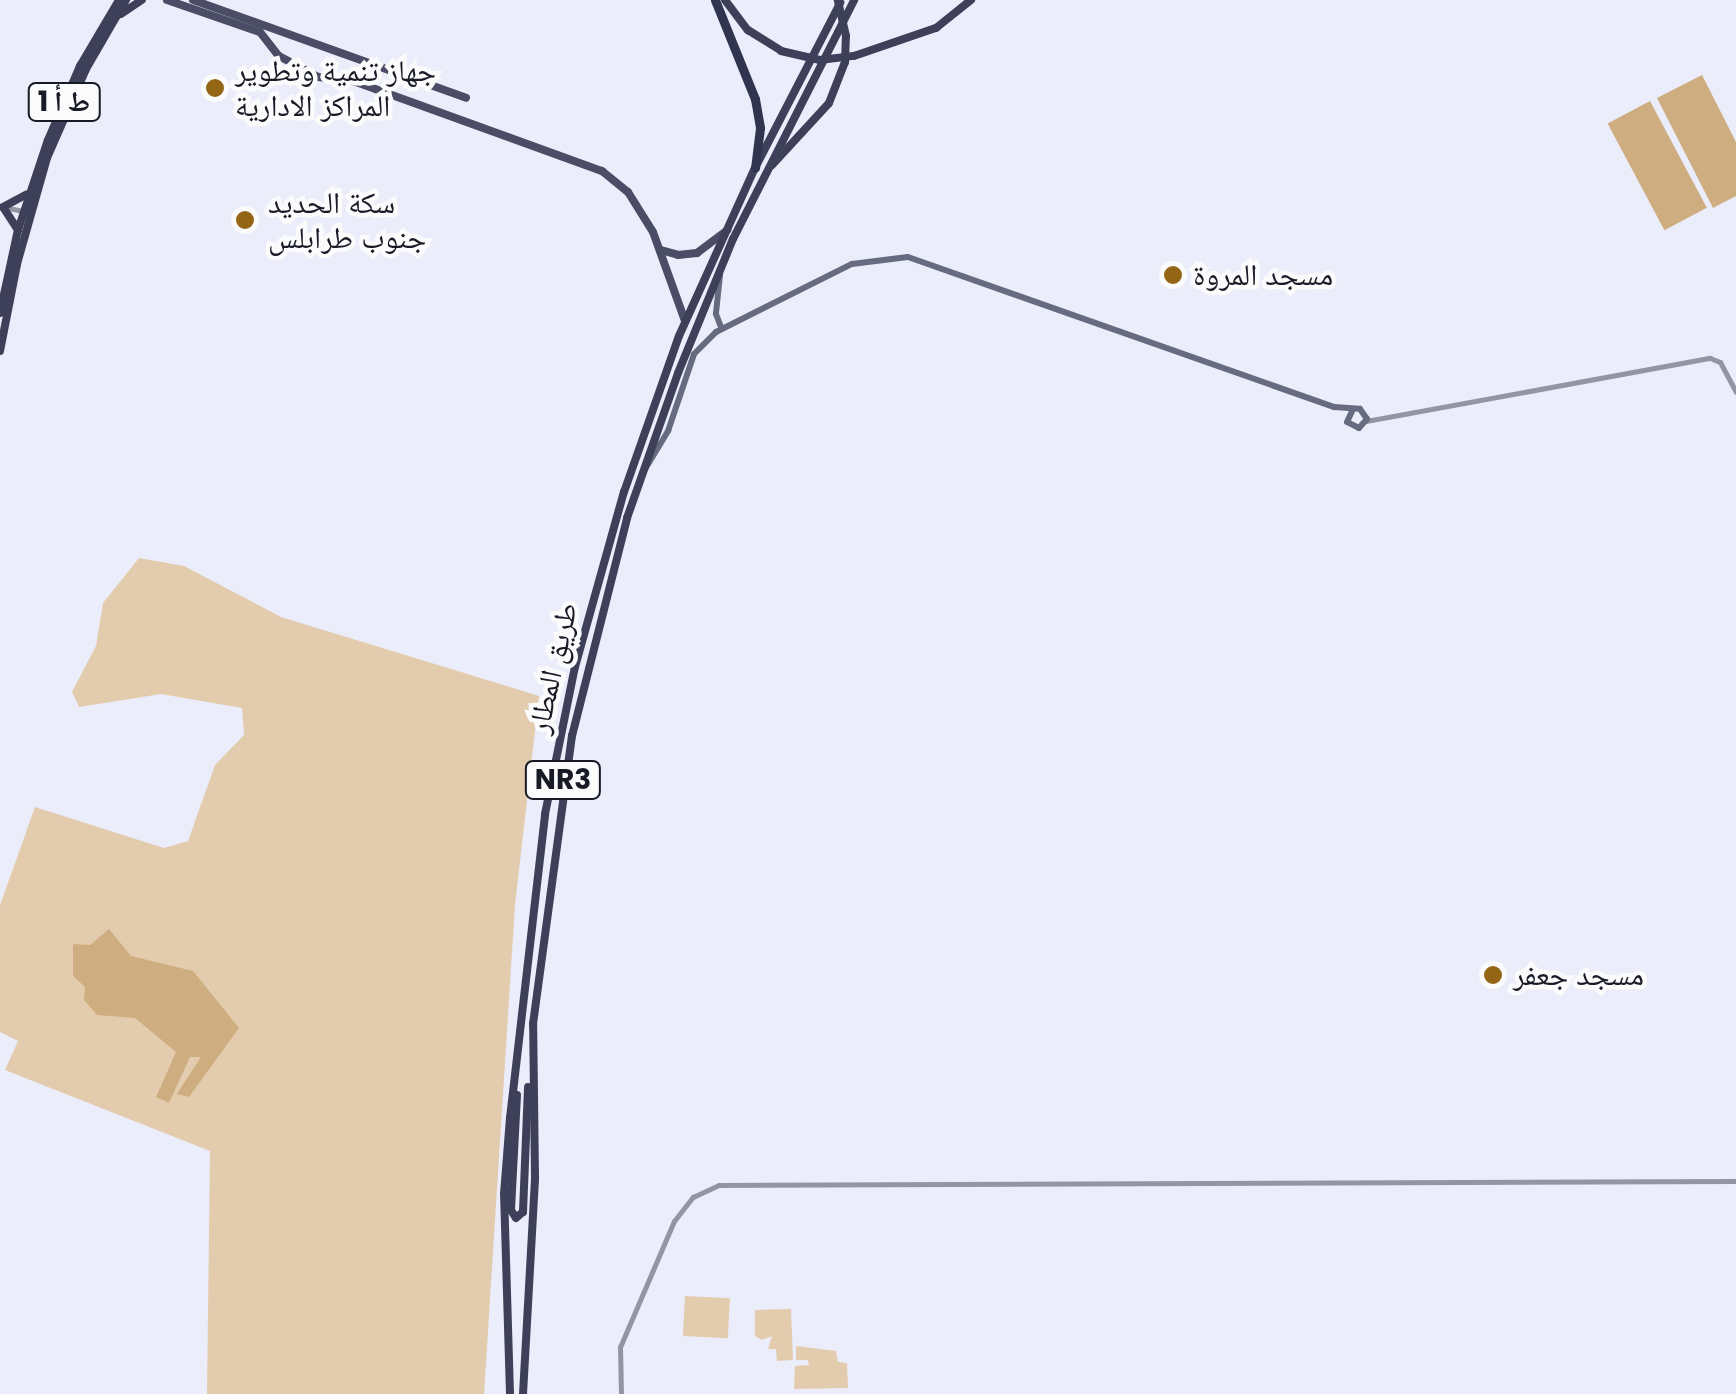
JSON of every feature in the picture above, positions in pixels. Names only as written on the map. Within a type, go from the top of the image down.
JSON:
[{"type":"highway","name":"ط أ 1","points":[[0,313],[18,230],[73,88],[123,0]]},
{"type":"highway","name":"ط أ 1","points":[[0,352],[30,191],[73,88],[123,0]]},
{"type":"highway","points":[[114,20],[142,0]]},
{"type":"highway","points":[[715,0],[759,116],[760,170]]},
{"type":"highway","points":[[725,0],[748,30],[767,44],[792,55],[820,60],[883,48],[952,19],[971,0]]},
{"type":"highway","points":[[760,170],[829,102],[845,62],[846,36],[840,0]]},
{"type":"highway","name":"طريق المطار","points":[[523,1394],[534,1223],[534,1006],[567,756],[607,591],[643,472],[760,170],[840,0]]},
{"type":"highway","name":"طريق المطار","points":[[510,1394],[504,1194],[548,796],[575,667],[624,492],[685,321],[727,230],[854,0]]},
{"type":"highway","points":[[18,230],[2,207],[21,200],[30,191]]},
{"type":"highway","points":[[522,1026],[511,1210],[516,1218],[524,1212],[534,1006]]},
{"type":"main road","points":[[167,0],[226,16],[466,98]]},
{"type":"main road","points":[[193,0],[260,32],[276,54],[318,77],[356,82],[602,171],[634,200],[662,250],[685,321]]},
{"type":"main road","points":[[662,250],[678,256],[697,253],[727,230]]},
{"type":"main road","points":[[643,472],[668,431],[694,354],[721,327],[852,264],[918,257],[1334,407],[1353,409],[1366,417],[1356,428],[1334,407]]},
{"type":"main road","points":[[720,270],[716,314],[721,327]]},
{"type":"main road","points":[[1348,422],[1353,409]]},
{"type":"street","points":[[2,207],[27,212]]},
{"type":"street","points":[[1366,417],[1710,358],[1720,362],[1736,392]]},
{"type":"street","points":[[621,1394],[620,1347],[674,1221],[693,1197],[720,1186],[1736,1181]]},
{"type":"shaded area","points":[[1702,75],[1736,142],[1736,196],[1713,208],[1657,98]]},
{"type":"shaded area","points":[[1650,101],[1707,208],[1664,230],[1608,124]]},
{"type":"shaded area","points":[[139,558],[184,566],[281,617],[539,696],[515,905],[484,1394],[207,1394],[210,1151],[5,1070],[18,1041],[0,1032],[0,905],[35,807],[164,848],[188,841],[215,765],[244,735],[242,708],[161,694],[79,707],[72,692],[96,646],[103,603]]},
{"type":"shaded area","points":[[109,929],[131,956],[193,971],[239,1028],[189,1097],[177,1094],[201,1057],[190,1057],[169,1103],[156,1097],[176,1052],[135,1018],[97,1015],[84,1000],[85,987],[73,976],[73,944],[90,945]]},
{"type":"shaded area","points":[[685,1296],[730,1298],[728,1338],[683,1336]]},
{"type":"shaded area","points":[[791,1309],[793,1360],[777,1361],[776,1349],[768,1349],[772,1336],[762,1340],[755,1336],[755,1310]]},
{"type":"shaded area","points":[[796,1346],[836,1351],[838,1362],[847,1363],[848,1388],[794,1389],[795,1366],[809,1365],[808,1360],[796,1360]]},
{"type":"place","name":"جهاز تنمية وتطوير المراكز الادارية","points":[[215,88]]},
{"type":"place","name":"سكة الحديد جنوب طرابلس","points":[[245,220]]},
{"type":"place","name":"مسجد المروة","points":[[1173,275]]},
{"type":"place","name":"مسجد جعفر","points":[[1493,975]]}]
